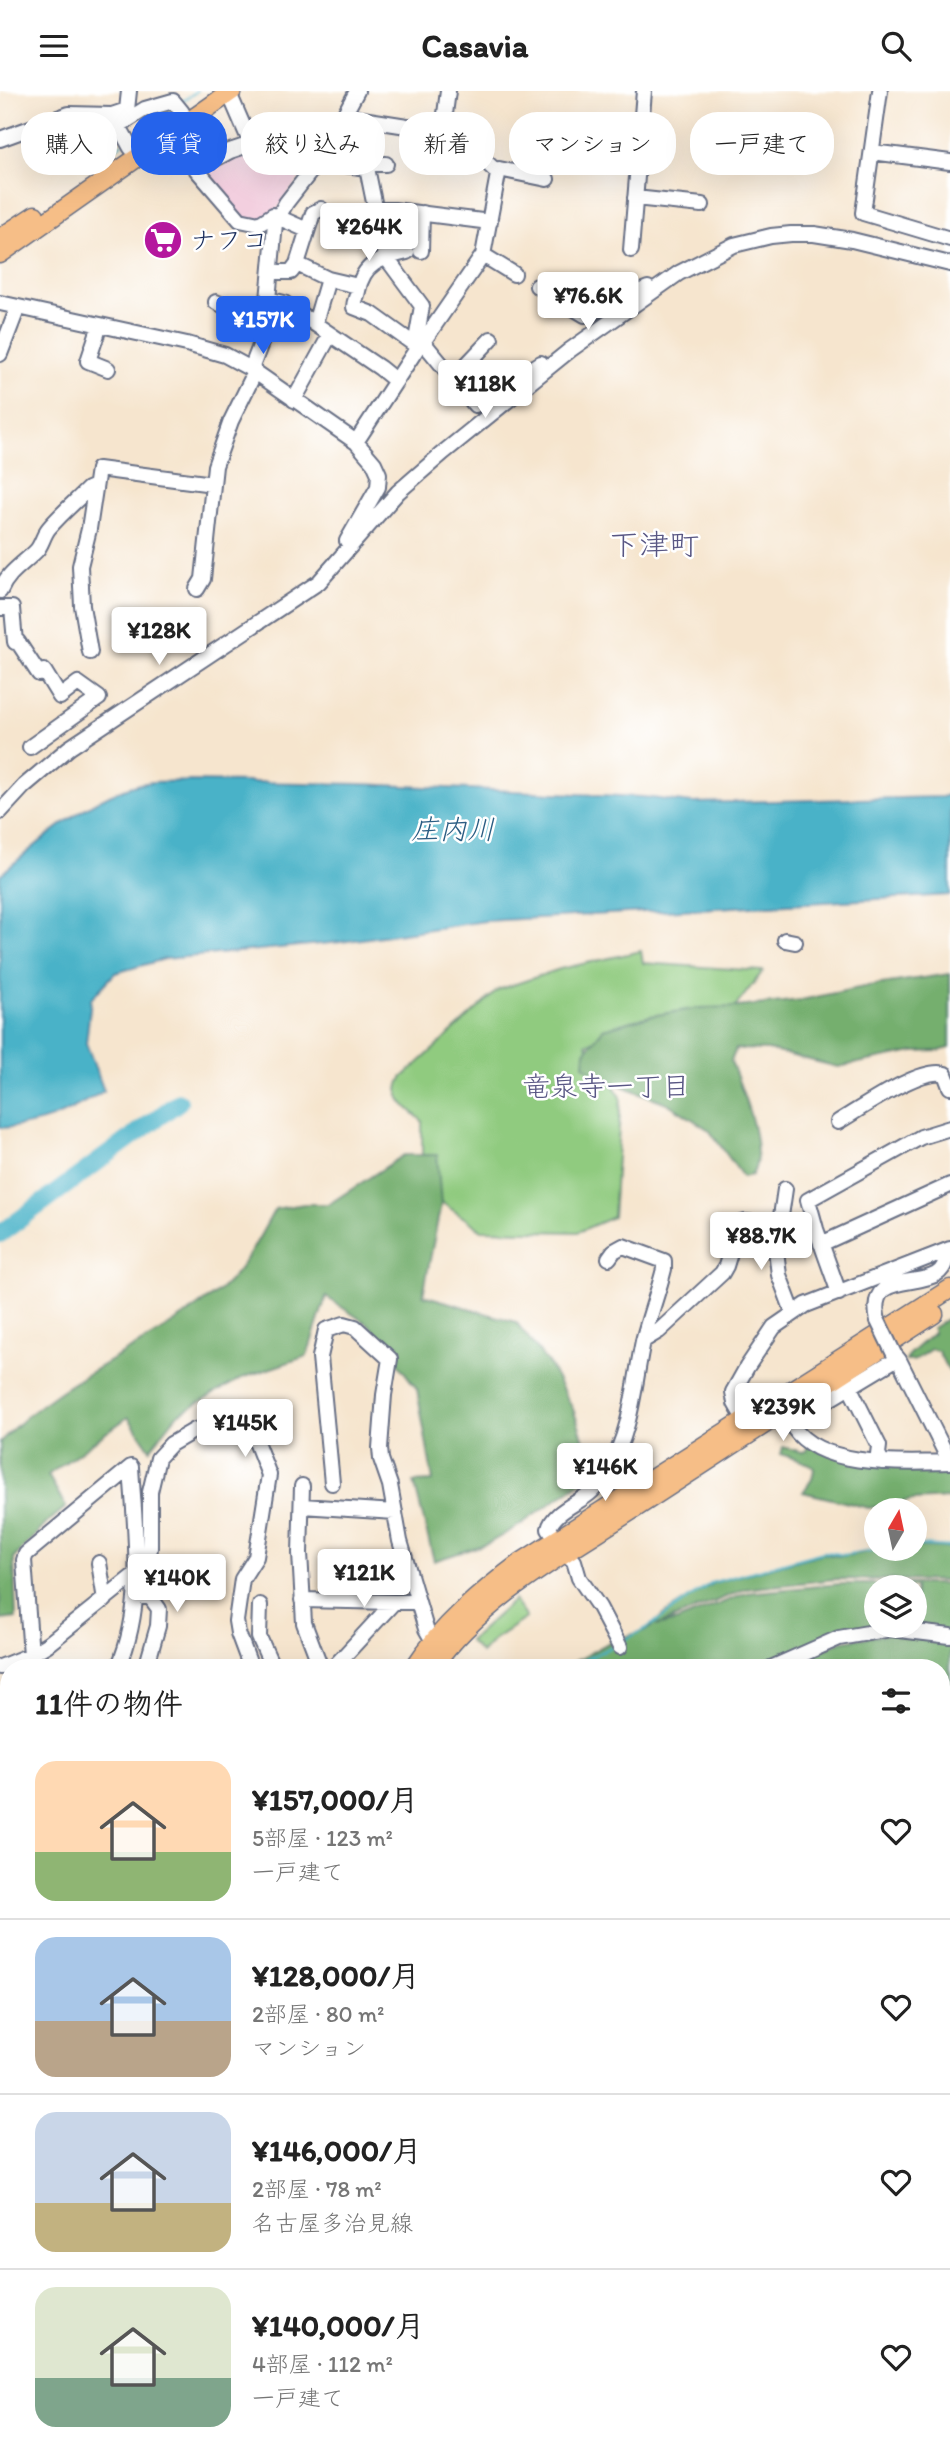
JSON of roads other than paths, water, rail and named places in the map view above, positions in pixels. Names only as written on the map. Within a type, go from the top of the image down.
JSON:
[{"type":"main road","points":[[181,112],[224,92]]},
{"type":"main road","points":[[0,254],[224,92]]},
{"type":"main road","points":[[0,238],[131,148]]},
{"type":"main road","points":[[423,1659],[475,1599],[520,1563],[561,1546],[749,1425],[950,1289]]},
{"type":"main road","points":[[749,1425],[950,1304]]},
{"type":"street","points":[[129,91],[121,117],[131,148]]},
{"type":"street","points":[[345,112],[357,91]]},
{"type":"street","points":[[445,112],[448,91]]},
{"type":"street","points":[[631,250],[645,91]]},
{"type":"street","points":[[880,91],[863,213],[950,239]]},
{"type":"street","points":[[224,92],[241,125]]},
{"type":"street","points":[[136,112],[173,101],[181,112]]},
{"type":"street","points":[[0,139],[69,114],[121,117],[131,114]]},
{"type":"street","points":[[241,148],[196,169],[240,220],[259,224],[273,215],[307,230]]},
{"type":"street","points":[[872,152],[950,162]]},
{"type":"street","points":[[356,442],[483,254],[499,169],[547,179]]},
{"type":"street","points":[[495,170],[498,173]]},
{"type":"street","points":[[197,589],[203,579],[215,466],[265,333],[275,223],[286,203],[308,175]]},
{"type":"street","points":[[368,175],[386,257],[422,306],[419,345]]},
{"type":"street","points":[[635,198],[702,205]]},
{"type":"street","points":[[271,272],[292,272],[313,213],[321,209]]},
{"type":"street","points":[[375,210],[490,222]]},
{"type":"street","points":[[422,213],[414,251],[386,257],[370,264],[358,286],[354,307],[372,314],[419,345],[454,378],[475,405],[569,350]]},
{"type":"street","points":[[0,811],[24,786],[69,748],[318,582],[398,492],[569,350],[697,263],[734,246],[762,238],[814,234],[852,240],[950,264]]},
{"type":"street","points":[[483,254],[514,274]]},
{"type":"street","points":[[297,264],[328,279],[358,286]]},
{"type":"street","points":[[315,323],[328,279]]},
{"type":"street","points":[[537,286],[585,315],[652,286],[657,289]]},
{"type":"street","points":[[268,299],[284,303],[396,381]]},
{"type":"street","points":[[216,302],[266,326]]},
{"type":"street","points":[[0,303],[225,355],[253,370],[356,442],[374,463],[379,474],[374,496],[351,531],[346,549]]},
{"type":"street","points":[[0,354],[18,307]]},
{"type":"street","points":[[100,325],[88,361],[108,369]]},
{"type":"street","points":[[294,400],[330,335]]},
{"type":"street","points":[[454,378],[491,339]]},
{"type":"street","points":[[90,652],[82,606],[80,566],[98,469],[213,484]]},
{"type":"street","points":[[0,591],[25,559],[38,550],[50,526],[88,489],[95,486]]},
{"type":"street","points":[[0,608],[12,608],[15,642],[18,642],[39,674],[44,671],[60,697],[78,683],[99,698],[30,747]]},
{"type":"street","points":[[838,1122],[896,1089],[934,1072],[945,1074],[950,1087]]},
{"type":"street","points":[[839,1293],[808,1200],[921,1137],[950,1128]]},
{"type":"street","points":[[821,1244],[950,1185]]},
{"type":"street","points":[[785,1189],[776,1250],[779,1275],[793,1312]]},
{"type":"street","points":[[644,1340],[659,1331],[722,1273],[739,1224],[746,1222],[778,1226]]},
{"type":"street","points":[[608,1258],[622,1246],[664,1261],[662,1276],[620,1445],[594,1489],[551,1522],[549,1529],[574,1561],[579,1578],[599,1607],[620,1647]]},
{"type":"street","points":[[749,1425],[735,1403],[733,1392],[774,1327],[793,1312],[948,1250],[950,1262],[940,1276],[899,1283],[882,1294],[877,1304],[878,1321],[950,1462],[882,1462],[848,1457],[826,1451],[799,1435],[793,1427],[798,1418],[850,1388],[895,1356]]},
{"type":"street","points":[[332,1483],[320,1357],[326,1329],[344,1325],[355,1327],[390,1359],[380,1448],[400,1541],[418,1602],[436,1646]]},
{"type":"street","points":[[850,1388],[879,1446],[878,1454],[882,1462]]},
{"type":"street","points":[[121,1659],[140,1595],[150,1548],[150,1492],[158,1458],[171,1444],[195,1430],[238,1419],[245,1422],[253,1434],[269,1475],[256,1557],[242,1579],[236,1621],[248,1659]]},
{"type":"street","points":[[31,1659],[24,1560],[26,1554],[131,1467],[140,1595]]},
{"type":"street","points":[[302,1486],[299,1553],[302,1600],[306,1632],[317,1659]]},
{"type":"street","points":[[302,1506],[395,1512]]},
{"type":"street","points":[[99,1563],[105,1600]]},
{"type":"street","points":[[31,1659],[137,1573]]},
{"type":"street","points":[[140,1595],[157,1603],[160,1616],[148,1659]]},
{"type":"street","points":[[302,1600],[418,1602]]},
{"type":"street","points":[[341,1659],[394,1602]]},
{"type":"street","points":[[260,1605],[259,1637],[270,1659]]},
{"type":"street","points":[[791,1659],[839,1637],[891,1629],[950,1636]]},
{"type":"water","name":"庄内川","points":[[153,782],[361,784],[643,797],[692,803],[942,797],[950,794],[950,895],[485,921],[341,942],[165,959],[115,973],[91,999],[86,1043],[104,1091],[55,1117],[0,1128],[0,875],[71,818],[111,794]]},
{"type":"waterway","points":[[180,103],[197,91]]},
{"type":"waterway","points":[[165,112],[171,108]]},
{"type":"waterway","points":[[117,147],[123,143]]},
{"type":"waterway","points":[[0,1234],[179,1102]]},
{"type":"waterway","points":[[928,1546],[950,1547]]},
{"type":"waterway","points":[[622,1641],[647,1628],[711,1583],[824,1552],[844,1555],[864,1552]]},
{"type":"waterway","points":[[586,1659],[613,1646]]},
{"type":"place","name":"ナフコ","points":[[163,240]]},
{"type":"district","name":"下津町","points":[[654,545]]},
{"type":"district","name":"竜泉寺一丁目","points":[[606,1086]]}]
